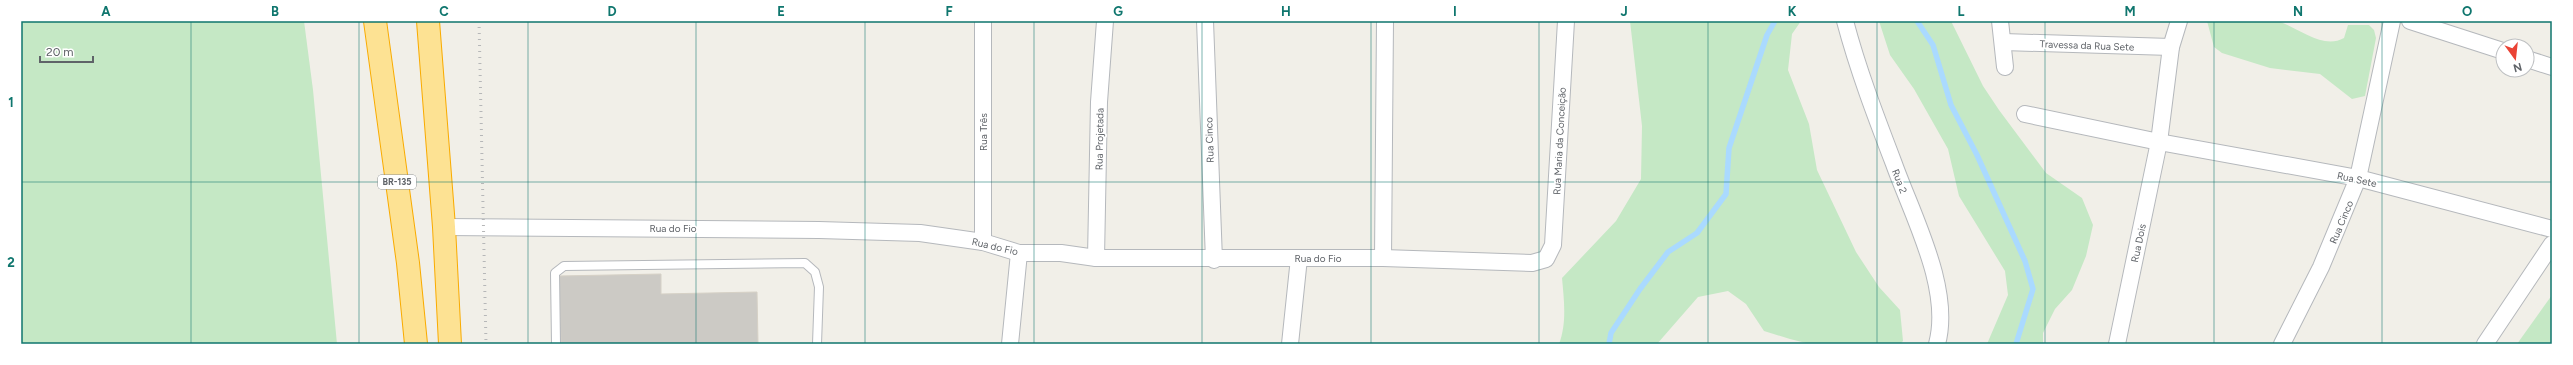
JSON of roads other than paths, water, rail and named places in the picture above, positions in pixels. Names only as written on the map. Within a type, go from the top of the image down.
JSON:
[{"type":"highway","name":"BR-135","points":[[375,21],[408,263],[416,344]]},
{"type":"highway","points":[[428,21],[444,227],[450,344]]},
{"type":"street","name":"Rua Três","points":[[983,21],[983,242]]},
{"type":"street","name":"Rua Projetada","points":[[1096,258],[1099,102],[1105,21]]},
{"type":"street","name":"Rua Cinco","points":[[1205,21],[1214,260]]},
{"type":"street","points":[[1383,258],[1385,21]]},
{"type":"street","name":"Rua Maria da Conceição","points":[[1546,259],[1553,245],[1566,21]]},
{"type":"street","name":"Rua 2","points":[[1845,21],[1857,67],[1933,270],[1942,313],[1937,344]]},
{"type":"street","points":[[2000,21],[2005,67]]},
{"type":"street","points":[[2160,142],[2171,47],[2179,21]]},
{"type":"street","name":"Rua Cinco","points":[[2282,344],[2321,267],[2358,178],[2392,21]]},
{"type":"street","points":[[2410,21],[2495,48]]},
{"type":"street","name":"Travessa da Rua Sete","points":[[2002,42],[2171,47]]},
{"type":"street","points":[[2535,62],[2552,67]]},
{"type":"street","name":"Rua Sete","points":[[2025,114],[2160,142],[2358,178],[2552,229]]},
{"type":"street","name":"Rua Dois","points":[[2117,344],[2160,142]]},
{"type":"street","name":"Rua do Fio","points":[[444,227],[819,230],[920,233],[983,242],[1019,252],[1061,253],[1096,258],[1214,260],[1383,258],[1528,264],[1546,259]]},
{"type":"street","points":[[2484,344],[2552,244]]},
{"type":"street","points":[[1010,344],[1019,252]]},
{"type":"street","points":[[1290,344],[1299,258]]},
{"type":"lane","points":[[556,344],[555,273],[564,266],[805,263],[815,272],[819,287],[817,344]]},
{"type":"waterway","points":[[1609,344],[1611,333],[1640,289],[1668,252],[1697,233],[1726,194],[1729,148],[1767,35],[1775,21]]},
{"type":"waterway","points":[[1917,21],[1933,45],[1951,105],[1977,155],[2025,261],[2033,289],[2016,344]]},
{"type":"railway","points":[[479,21],[486,344]]}]
